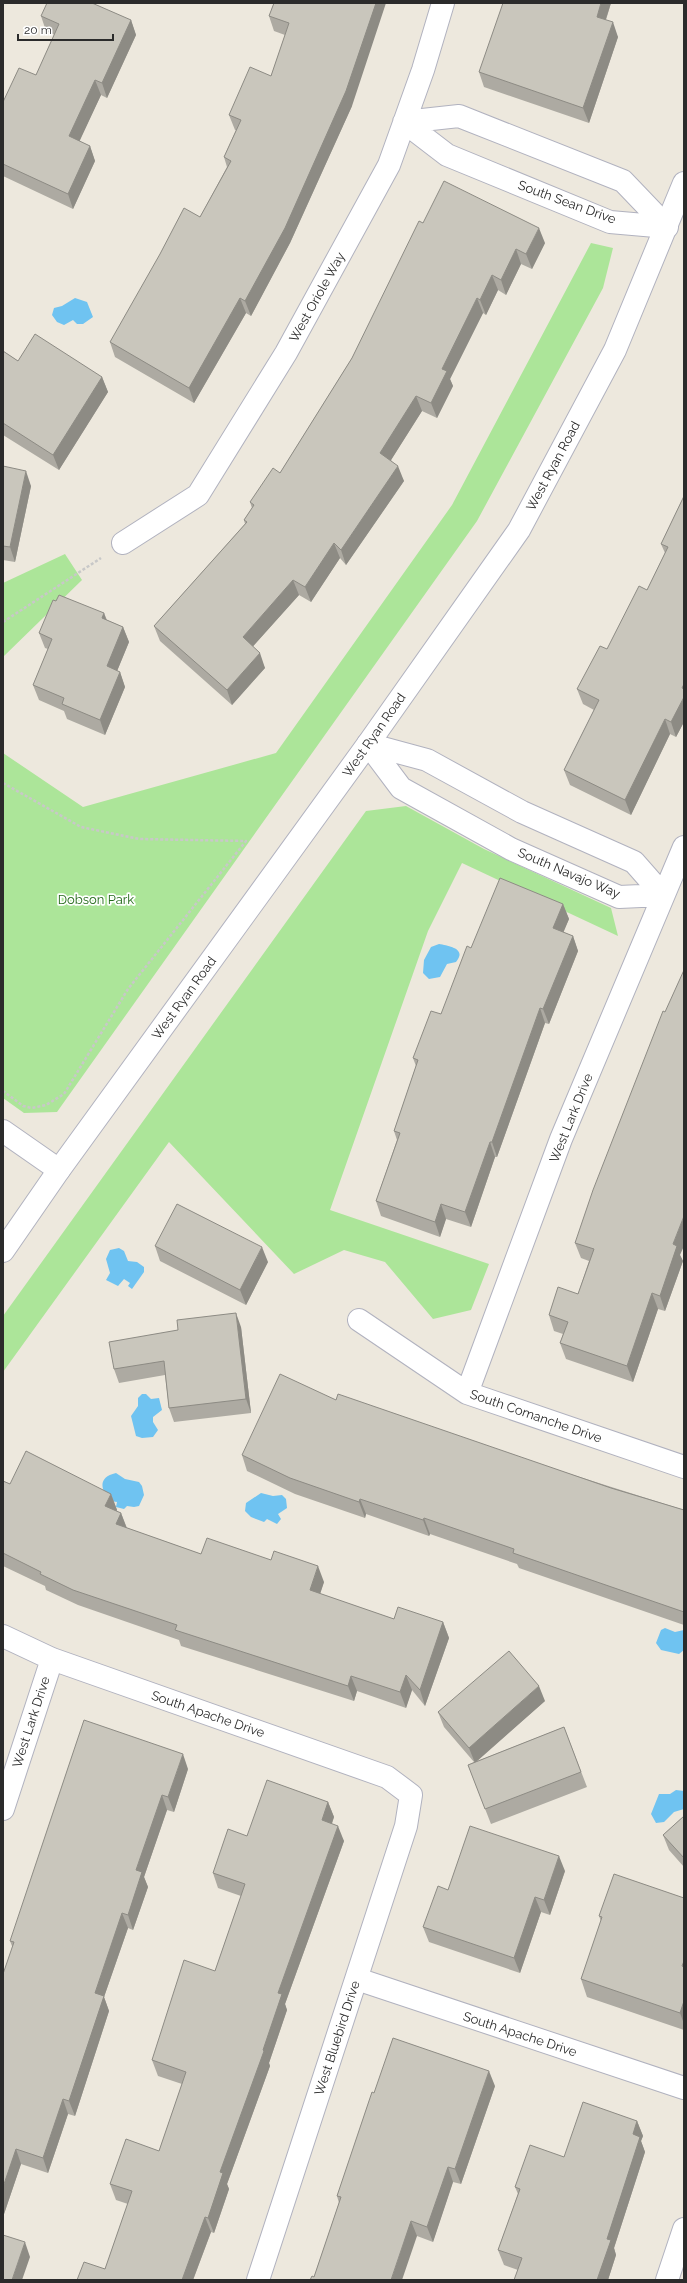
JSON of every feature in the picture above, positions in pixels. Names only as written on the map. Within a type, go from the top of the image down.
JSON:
[{"type":"street","name":"West Oriole Way","points":[[123,543],[198,495],[298,332],[389,165],[423,70],[443,3]]},
{"type":"street","points":[[404,122],[459,116],[622,182],[667,227]]},
{"type":"street","name":"South Sean Drive","points":[[404,122],[447,155],[610,222],[667,227]]},
{"type":"street","name":"West Ryan Road","points":[[3,1251],[58,1170],[368,744],[519,530],[615,350],[684,183]]},
{"type":"street","points":[[368,744],[427,760],[522,812],[634,862],[663,895]]},
{"type":"street","name":"South Navajo Way","points":[[368,744],[401,788],[511,849],[619,897],[663,895]]},
{"type":"street","name":"West Lark Drive","points":[[467,1393],[561,1139],[684,847]]},
{"type":"street","points":[[3,1131],[58,1170]]},
{"type":"street","name":"South Comanche Drive","points":[[359,1320],[467,1393],[684,1467]]},
{"type":"street","name":"South Apache Drive","points":[[3,1636],[52,1659],[387,1777],[411,1795]]},
{"type":"street","name":"West Lark Drive","points":[[3,1809],[52,1659]]},
{"type":"street","name":"West Bluebird Drive","points":[[258,2280],[406,1826],[411,1795]]},
{"type":"street","name":"South Apache Drive","points":[[357,1979],[684,2088]]},
{"type":"street","points":[[667,2280],[684,2229]]},
{"type":"path","points":[[3,622],[123,543]]},
{"type":"path","points":[[3,783],[81,827],[139,840],[246,841],[128,989],[64,1094],[46,1106],[32,1108],[23,1106],[3,1091]]},
{"type":"green space","name":"Dobson Park","points":[[591,243],[613,248],[603,288],[477,521],[57,1112],[24,1113],[3,1098],[3,753],[83,807],[276,753],[452,505]]},
{"type":"green space","points":[[65,554],[82,580],[3,657],[3,583]]},
{"type":"green space","points":[[406,806],[484,849],[611,908],[618,936],[462,863],[428,931],[330,1210],[489,1264],[471,1310],[433,1319],[385,1262],[344,1250],[294,1274],[169,1142],[3,1372],[3,1316],[366,811]]},
{"type":"water","points":[[75,298],[87,302],[93,317],[83,324],[77,324],[73,320],[64,325],[57,322],[52,315],[54,308],[62,306]]},
{"type":"water","points":[[439,944],[456,949],[460,954],[459,958],[456,962],[447,964],[440,977],[429,979],[423,973],[424,960],[431,947]]},
{"type":"water","points":[[119,1248],[124,1251],[128,1261],[137,1262],[144,1267],[144,1272],[132,1289],[128,1286],[130,1283],[124,1279],[118,1286],[106,1280],[110,1273],[106,1259],[110,1250]]},
{"type":"water","points":[[142,1394],[146,1394],[151,1399],[159,1398],[162,1410],[153,1417],[153,1422],[158,1430],[153,1437],[142,1438],[136,1436],[131,1416],[138,1406],[138,1398]]},
{"type":"water","points":[[116,1473],[125,1479],[139,1482],[142,1486],[144,1495],[139,1506],[127,1506],[124,1509],[116,1507],[117,1502],[110,1501],[107,1497],[102,1484],[106,1477]]},
{"type":"water","points":[[261,1493],[273,1496],[282,1495],[286,1499],[287,1508],[278,1514],[281,1519],[277,1524],[267,1519],[264,1522],[251,1517],[245,1511],[246,1503]]},
{"type":"water","points":[[665,1628],[675,1632],[684,1630],[684,1650],[679,1654],[661,1650],[656,1643],[661,1630]]},
{"type":"water","points":[[676,1790],[684,1791],[684,1809],[674,1812],[664,1822],[656,1823],[651,1814],[659,1794],[670,1794]]},
{"type":"building","points":[[47,3],[92,3],[131,20],[102,83],[95,80],[69,136],[90,146],[68,194],[3,164],[3,102],[19,68],[36,75],[59,24],[41,16]]},
{"type":"building","points":[[274,3],[376,3],[346,91],[285,228],[245,301],[240,298],[189,388],[110,342],[160,254],[184,208],[200,217],[231,161],[224,157],[241,120],[229,115],[250,67],[271,76],[289,23],[269,16]]},
{"type":"building","points":[[503,3],[601,3],[597,17],[613,22],[583,108],[479,72]]},
{"type":"building","points":[[444,181],[539,228],[526,254],[516,249],[501,280],[492,275],[480,300],[477,298],[442,369],[447,371],[431,403],[416,396],[380,453],[398,466],[341,550],[334,543],[305,587],[293,580],[243,637],[260,653],[227,690],[154,626],[247,522],[244,520],[254,505],[250,502],[273,468],[280,473],[352,358],[419,221],[423,223]]},
{"type":"building","points":[[35,334],[102,377],[53,455],[3,423],[3,351],[18,361]]},
{"type":"building","points":[[3,466],[26,471],[10,547],[3,546]]},
{"type":"building","points":[[684,496],[684,684],[682,688],[684,689],[684,697],[671,722],[665,719],[625,800],[564,770],[599,700],[577,689],[600,646],[607,649],[639,586],[647,590],[668,547],[661,544]]},
{"type":"building","points":[[59,595],[104,613],[102,618],[123,627],[107,666],[120,672],[100,720],[62,704],[64,698],[33,685],[52,639],[39,633],[53,600],[56,601]]},
{"type":"building","points":[[500,878],[563,904],[553,928],[573,936],[543,1009],[540,1008],[465,1212],[441,1204],[435,1222],[376,1201],[400,1133],[394,1131],[418,1060],[413,1058],[431,1011],[441,1014],[467,946],[471,948]]},
{"type":"building","points":[[684,970],[684,1216],[673,1244],[677,1246],[660,1296],[652,1293],[627,1366],[560,1343],[568,1322],[549,1315],[558,1287],[578,1294],[594,1249],[575,1243],[593,1190],[663,1011],[665,1012]]},
{"type":"building","points":[[177,1204],[262,1247],[240,1290],[155,1246]]},
{"type":"building","points":[[236,1313],[246,1399],[169,1408],[164,1361],[114,1369],[109,1342],[178,1330],[177,1320]]},
{"type":"building","points":[[280,1374],[336,1400],[338,1394],[611,1488],[684,1510],[684,1612],[513,1553],[514,1549],[424,1518],[423,1520],[360,1499],[359,1502],[290,1478],[242,1455]]},
{"type":"building","points":[[26,1451],[111,1494],[105,1506],[121,1513],[116,1524],[201,1554],[207,1538],[271,1560],[274,1551],[318,1566],[310,1590],[394,1619],[398,1607],[443,1622],[420,1690],[406,1675],[400,1692],[351,1676],[348,1686],[175,1630],[177,1625],[73,1590],[40,1574],[41,1572],[3,1553],[3,1481],[10,1484]]},
{"type":"building","points":[[509,1651],[539,1686],[469,1748],[438,1712]]},
{"type":"building","points":[[84,1720],[183,1754],[168,1797],[162,1795],[136,1870],[142,1872],[128,1915],[122,1913],[95,1993],[104,1996],[69,2101],[63,2099],[43,2158],[16,2149],[3,2187],[3,1974],[14,1942],[10,1941]]},
{"type":"building","points":[[564,1727],[581,1772],[485,1809],[468,1765]]},
{"type":"building","points":[[267,1780],[328,1802],[322,1820],[338,1826],[278,1993],[282,1994],[263,2050],[264,2051],[220,2172],[223,2173],[208,2218],[205,2217],[182,2280],[77,2280],[84,2262],[105,2269],[132,2191],[110,2184],[126,2139],[159,2151],[186,2072],[152,2060],[184,1960],[215,1971],[245,1884],[213,1873],[228,1829],[247,1836]]},
{"type":"building","points":[[684,1816],[684,1858],[663,1835]]},
{"type":"building","points":[[470,1826],[559,1856],[544,1900],[535,1897],[514,1958],[423,1927],[438,1886],[448,1890]]},
{"type":"building","points":[[614,1874],[684,1898],[684,1961],[682,1966],[684,1967],[684,2001],[680,2013],[581,1979],[602,1917],[599,1916]]},
{"type":"building","points":[[393,2038],[489,2071],[455,2169],[448,2167],[427,2227],[411,2221],[391,2280],[310,2280],[312,2276],[314,2277],[341,2197],[337,2196],[372,2092],[374,2093]]},
{"type":"building","points":[[583,2102],[637,2121],[633,2134],[640,2137],[607,2239],[611,2240],[597,2280],[514,2280],[522,2258],[498,2250],[520,2189],[515,2187],[530,2145],[564,2157]]},
{"type":"building","points":[[3,2235],[25,2242],[12,2280],[3,2280]]}]
